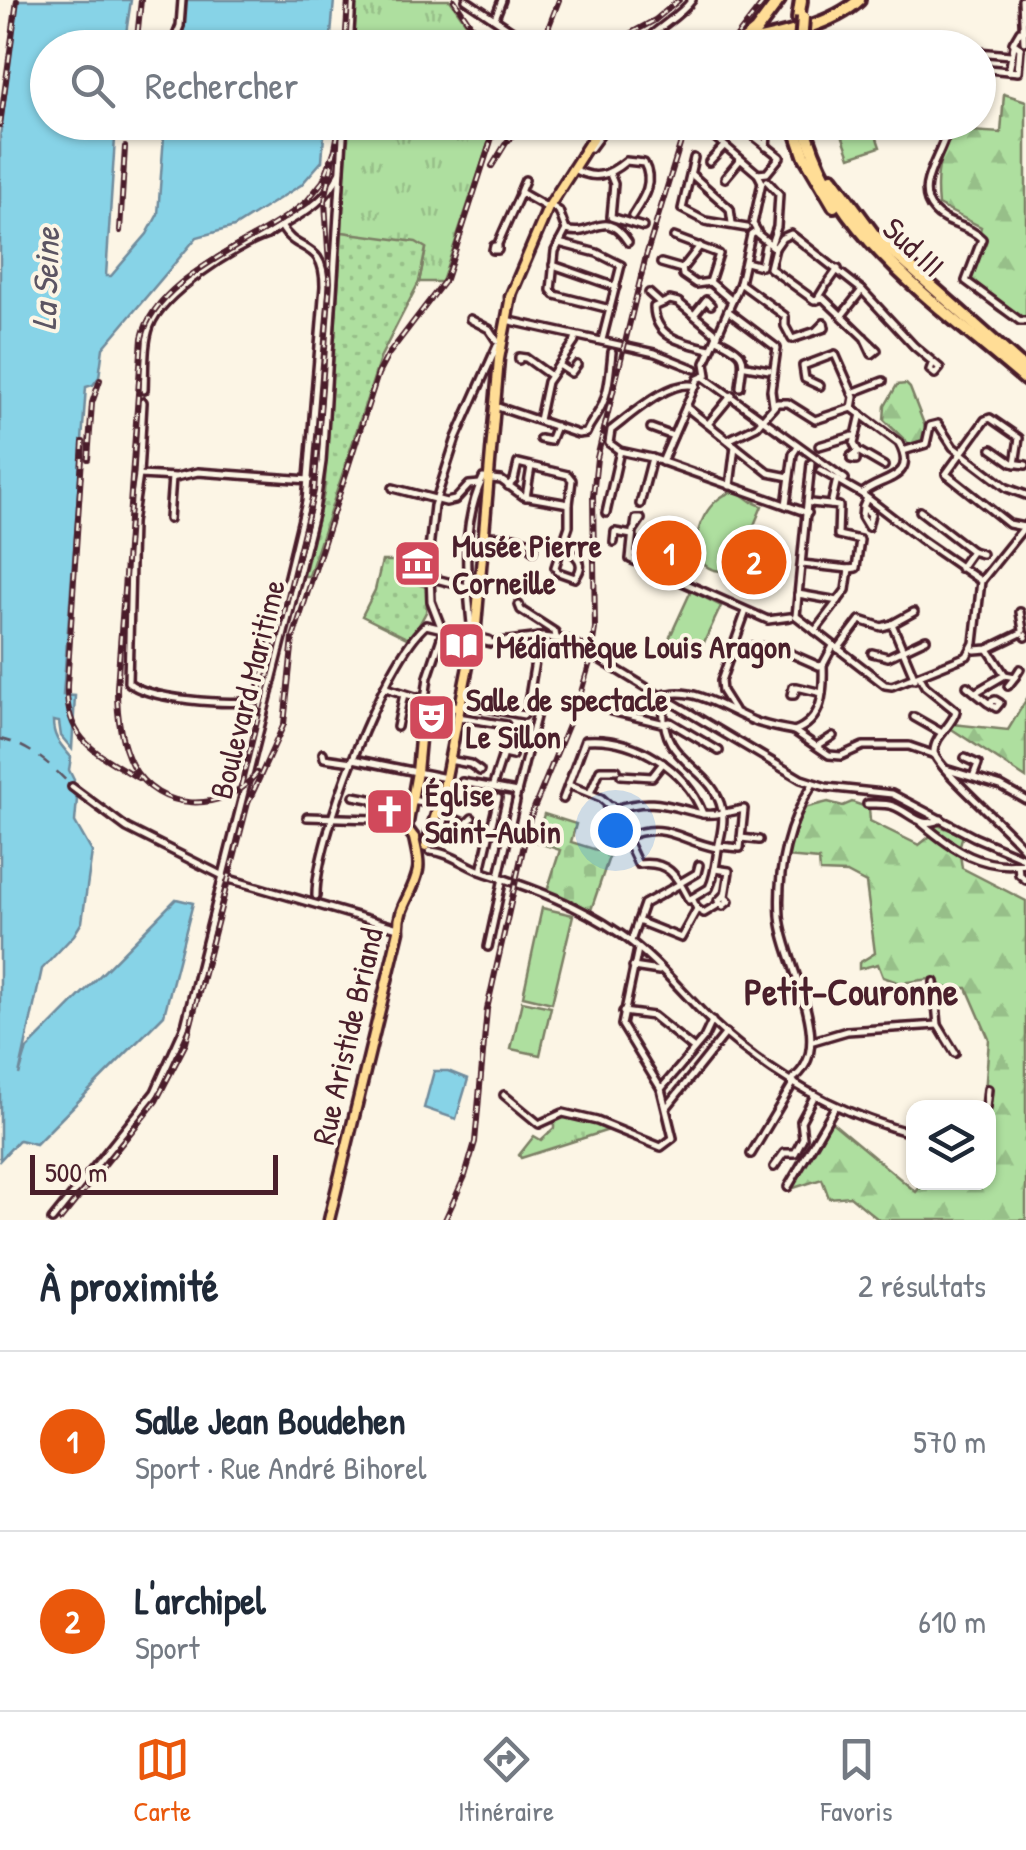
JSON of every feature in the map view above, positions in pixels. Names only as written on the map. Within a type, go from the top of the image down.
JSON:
[{"type":"highway","points":[[757,30],[778,0]]},
{"type":"highway","points":[[799,30],[803,0]]},
{"type":"highway","points":[[788,30],[818,22],[862,0]]},
{"type":"highway","points":[[808,30],[842,17],[862,0]]},
{"type":"highway","points":[[799,140],[828,198],[851,227],[894,265]]},
{"type":"highway","name":"Sud III","points":[[812,140],[837,199],[859,230],[1026,380]]},
{"type":"highway","name":"Sud III","points":[[815,140],[833,180],[874,235],[1026,370]]},
{"type":"main road","name":"Rue Aristide Briand","points":[[329,1220],[401,908],[411,894],[421,851],[441,810],[475,632],[490,477],[495,362],[503,327],[525,255],[549,206],[593,140]]},
{"type":"main road","points":[[421,851],[407,828],[425,700],[459,707]]},
{"type":"street","points":[[178,30],[182,0]]},
{"type":"street","points":[[350,30],[352,0]]},
{"type":"street","points":[[466,0],[512,30]]},
{"type":"street","points":[[495,18],[502,0]]},
{"type":"street","points":[[661,30],[692,0]]},
{"type":"street","points":[[996,70],[1018,72],[1022,0]]},
{"type":"street","points":[[1009,71],[1010,55],[1020,42]]},
{"type":"street","points":[[996,54],[1010,55]]},
{"type":"street","name":"Boulevard Maritime","points":[[52,1220],[149,1100],[185,1026],[315,510],[322,462],[343,140]]},
{"type":"street","points":[[717,140],[779,194],[778,226],[763,268],[746,262]]},
{"type":"street","points":[[757,140],[780,158],[765,179],[750,226],[754,234],[771,246]]},
{"type":"street","points":[[766,148],[767,140]]},
{"type":"street","points":[[947,140],[928,176],[928,201],[940,216],[969,228],[982,239],[966,280],[1020,321],[1026,321]]},
{"type":"street","points":[[709,162],[724,146]]},
{"type":"street","points":[[694,158],[682,209],[726,227],[732,223],[750,226]]},
{"type":"street","points":[[572,168],[589,176],[610,173],[631,159],[639,160],[649,173],[645,198],[632,216]]},
{"type":"street","points":[[724,178],[740,160]]},
{"type":"street","points":[[144,390],[148,331],[158,309],[171,295],[320,202],[341,170]]},
{"type":"street","points":[[610,173],[614,184],[612,217],[642,228]]},
{"type":"street","points":[[690,173],[730,208],[732,223]]},
{"type":"street","points":[[497,246],[525,180]]},
{"type":"street","points":[[521,192],[559,211],[562,228],[566,230],[576,234],[606,224],[620,231],[628,242]]},
{"type":"street","points":[[328,195],[339,201]]},
{"type":"street","points":[[320,202],[339,201]]},
{"type":"street","points":[[142,402],[139,475],[132,523],[128,682],[136,689],[165,696],[248,702],[257,699],[301,530],[309,480],[324,276],[316,255],[308,247],[291,241],[281,226]]},
{"type":"street","points":[[566,230],[553,265],[552,292],[610,310]]},
{"type":"street","points":[[662,462],[740,283],[754,234]]},
{"type":"street","points":[[771,246],[792,234],[862,290],[933,362]]},
{"type":"street","points":[[674,237],[719,254],[710,282]]},
{"type":"street","points":[[559,243],[619,262],[621,271],[602,340]]},
{"type":"street","points":[[700,246],[682,269],[683,275],[696,284],[710,282],[732,301]]},
{"type":"street","points":[[771,246],[770,268],[816,300]]},
{"type":"street","points":[[661,263],[682,269]]},
{"type":"street","points":[[553,265],[616,286]]},
{"type":"street","points":[[816,300],[838,270]]},
{"type":"street","points":[[740,283],[785,316],[792,339],[817,330]]},
{"type":"street","points":[[843,314],[862,290]]},
{"type":"street","points":[[649,292],[660,303]]},
{"type":"street","points":[[816,300],[823,298],[864,337]]},
{"type":"street","points":[[694,315],[706,300],[711,304]]},
{"type":"street","points":[[712,349],[672,340],[657,323],[653,310],[660,303],[678,302],[736,351],[746,366],[769,370]]},
{"type":"street","points":[[728,311],[776,348],[773,405],[757,426],[728,440]]},
{"type":"street","points":[[470,319],[503,327],[524,325],[655,353],[700,374],[732,395],[798,446],[816,466],[865,496]]},
{"type":"street","points":[[647,331],[657,323]]},
{"type":"street","points":[[540,420],[551,376],[576,336]]},
{"type":"street","points":[[495,406],[586,433],[590,419],[599,412],[608,384],[612,352]]},
{"type":"street","points":[[820,386],[805,379],[803,366],[834,354],[852,393],[852,408]]},
{"type":"street","points":[[519,360],[526,358],[551,376]]},
{"type":"street","points":[[386,688],[425,700],[442,631],[432,602],[429,549],[435,500],[456,438],[495,362]]},
{"type":"street","points":[[558,365],[571,373],[577,365]]},
{"type":"street","points":[[740,387],[746,366]]},
{"type":"street","points":[[700,374],[669,389],[611,430],[609,443],[620,451],[652,458],[808,513]]},
{"type":"street","points":[[852,393],[882,380]]},
{"type":"street","points":[[708,424],[732,395]]},
{"type":"street","points":[[773,405],[788,403],[815,420],[852,408]]},
{"type":"street","points":[[686,407],[772,474],[789,477]]},
{"type":"street","points":[[852,408],[899,443],[903,451],[902,466],[894,478],[867,488],[863,507]]},
{"type":"street","points":[[861,414],[853,436],[857,453],[884,466]]},
{"type":"street","points":[[1015,464],[1022,438],[994,418],[985,420],[947,469],[947,477],[1009,524],[1025,526]]},
{"type":"street","points":[[903,451],[926,444],[928,429],[936,424],[950,444],[1007,488],[1026,496]]},
{"type":"street","points":[[540,439],[550,441],[556,426]]},
{"type":"street","points":[[651,428],[673,436]]},
{"type":"street","points":[[818,446],[853,436]]},
{"type":"street","points":[[730,486],[734,446]]},
{"type":"street","points":[[786,505],[792,454],[798,446]]},
{"type":"street","points":[[992,449],[1015,464],[1026,464]]},
{"type":"street","points":[[606,512],[620,451]]},
{"type":"street","points":[[640,504],[652,458]]},
{"type":"street","points":[[508,486],[514,480],[516,464],[570,476],[569,526],[562,548],[556,570],[575,578],[580,559],[562,548]]},
{"type":"street","points":[[526,496],[530,466]]},
{"type":"street","points":[[794,614],[816,466]]},
{"type":"street","points":[[816,466],[836,472],[979,582]]},
{"type":"street","points":[[139,475],[172,477],[198,472],[309,480]]},
{"type":"street","points":[[169,520],[172,477]]},
{"type":"street","points":[[569,504],[526,496],[490,477],[483,478],[467,542],[471,624],[480,636],[493,642],[556,637],[595,654],[813,784],[892,794],[1024,858]]},
{"type":"street","points":[[831,505],[838,478]]},
{"type":"street","points":[[393,488],[451,502],[467,486],[480,484]]},
{"type":"street","points":[[801,564],[856,568],[860,540],[838,536],[841,509],[810,503]]},
{"type":"street","points":[[920,511],[972,551],[982,554]]},
{"type":"street","points":[[635,526],[630,559],[773,621],[794,614]]},
{"type":"street","points":[[973,649],[979,582],[1025,526]]},
{"type":"street","points":[[614,542],[615,532],[632,535]]},
{"type":"street","points":[[485,536],[525,540],[534,543],[533,550]]},
{"type":"street","points":[[960,568],[972,551]]},
{"type":"street","points":[[815,631],[846,590],[849,570]]},
{"type":"street","points":[[432,578],[467,587]]},
{"type":"street","points":[[798,594],[838,601]]},
{"type":"street","points":[[520,605],[521,610],[556,632],[556,637]]},
{"type":"street","points":[[734,710],[722,691],[721,681],[746,611]]},
{"type":"street","points":[[794,731],[812,721],[822,693],[823,665],[860,620],[882,626],[914,612]]},
{"type":"street","points":[[794,614],[885,685],[898,686],[973,649],[988,649],[1024,634],[1020,612]]},
{"type":"street","points":[[892,624],[918,678],[956,710],[956,716],[936,744],[935,755],[949,778],[990,811],[1024,858]]},
{"type":"street","points":[[316,896],[331,817],[353,761],[386,688],[422,628],[426,625],[442,631],[475,632],[493,642]]},
{"type":"street","points":[[488,947],[516,797],[537,713],[528,703],[539,637]]},
{"type":"street","points":[[872,652],[885,658],[926,639]]},
{"type":"street","points":[[751,656],[752,646],[772,647],[823,665]]},
{"type":"street","points":[[988,649],[1005,675]]},
{"type":"street","points":[[1008,686],[1020,669]]},
{"type":"street","points":[[976,692],[1005,675],[1015,677]]},
{"type":"street","points":[[967,686],[988,703]]},
{"type":"street","points":[[797,687],[822,693]]},
{"type":"street","points":[[665,698],[677,692],[734,710],[750,720],[794,731],[829,755],[840,756],[864,746],[909,746],[935,755]]},
{"type":"street","points":[[397,726],[404,694]]},
{"type":"street","points":[[568,783],[571,788],[602,798],[613,809],[638,864],[654,862],[669,868],[689,900],[709,888],[722,812],[710,786],[673,750],[665,724],[665,698]]},
{"type":"street","points":[[459,707],[524,715]]},
{"type":"street","points":[[459,707],[506,726]]},
{"type":"street","points":[[612,710],[670,722],[719,751]]},
{"type":"street","points":[[914,717],[942,733]]},
{"type":"street","points":[[817,746],[832,736]]},
{"type":"street","points":[[563,799],[583,743],[589,739],[648,751],[696,798],[702,814]]},
{"type":"street","points":[[324,753],[324,758],[446,778]]},
{"type":"street","points":[[481,872],[503,754],[512,756]]},
{"type":"street","points":[[966,758],[978,764],[972,777]]},
{"type":"street","points":[[449,760],[470,764],[480,771]]},
{"type":"street","points":[[590,793],[600,770],[652,778],[663,763]]},
{"type":"street","points":[[943,768],[1001,786],[1026,800]]},
{"type":"street","points":[[462,782],[516,797]]},
{"type":"street","points":[[751,1154],[801,1074],[813,1041],[784,938],[780,895],[788,840],[813,784]]},
{"type":"street","points":[[72,787],[128,828],[223,876],[398,928]]},
{"type":"street","points":[[354,796],[378,805],[374,819]]},
{"type":"street","points":[[412,800],[469,821],[463,836]]},
{"type":"street","points":[[613,809],[654,802],[702,814],[744,809],[740,848],[719,847],[663,830],[648,829],[625,837]]},
{"type":"street","points":[[867,804],[890,804],[922,822],[942,840],[990,866],[1024,858]]},
{"type":"street","points":[[441,810],[442,833]]},
{"type":"street","points":[[307,817],[374,819],[407,828]]},
{"type":"street","points":[[922,822],[940,819]]},
{"type":"street","points":[[742,838],[759,840]]},
{"type":"street","points":[[421,851],[442,852],[481,872],[558,899],[630,942],[752,1055],[835,1107],[906,1132]]},
{"type":"street","points":[[1024,858],[1019,874],[1026,880]]},
{"type":"street","points":[[630,942],[648,900],[697,873],[699,865]]},
{"type":"street","points":[[692,898],[704,913],[719,904],[728,904],[725,896],[730,871],[715,869]]},
{"type":"street","points":[[638,921],[680,938],[697,909]]},
{"type":"street","points":[[504,1095],[539,1124],[563,1113],[597,1121],[662,1146],[673,1138],[662,1089],[625,1034],[623,1012],[638,949]]},
{"type":"street","points":[[632,967],[660,970]]},
{"type":"street","points":[[934,982],[938,1025],[955,1053]]},
{"type":"street","points":[[623,1012],[654,1016],[694,1049]]},
{"type":"street","points":[[662,1089],[712,1021]]},
{"type":"street","points":[[813,1041],[847,1031],[938,1025]]},
{"type":"street","points":[[668,1107],[726,1033]]},
{"type":"street","points":[[987,1100],[988,1088]]},
{"type":"street","points":[[774,1167],[784,1152],[794,1153],[803,1138],[801,1122],[815,1096]]},
{"type":"street","points":[[788,1186],[835,1107]]},
{"type":"green space","points":[[356,0],[450,0],[471,30],[353,30]]},
{"type":"green space","points":[[1004,94],[1026,101],[1026,322],[1000,312],[966,280],[981,227],[938,205],[939,166],[949,140],[996,140],[996,133],[1001,133]]},
{"type":"green space","points":[[347,140],[489,140],[442,282],[419,282],[426,249],[342,232]]},
{"type":"green space","points":[[844,140],[878,140],[880,147],[850,157]]},
{"type":"green space","points":[[342,232],[416,242],[426,248],[419,282],[381,356],[309,576],[304,576],[324,493]]},
{"type":"green space","points":[[906,384],[931,442],[911,446],[884,420],[885,406],[897,385]]},
{"type":"green space","points":[[738,492],[752,502],[756,499],[755,503],[762,506],[734,573],[727,571],[723,579],[724,571],[708,568],[700,558],[698,531],[713,504]]},
{"type":"green space","points":[[382,561],[401,561],[414,583],[429,588],[426,612],[411,640],[362,616],[375,590]]},
{"type":"green space","points":[[691,591],[721,606],[699,653],[669,639]]},
{"type":"green space","points":[[1026,700],[1026,778],[950,728],[953,724],[1008,730]]},
{"type":"green space","points":[[852,802],[869,808],[870,821],[919,845],[934,833],[927,825],[930,822],[963,835],[959,848],[962,868],[1026,901],[1026,1220],[879,1220],[850,1196],[829,1198],[822,1179],[787,1190],[828,1119],[906,1184],[906,1190],[996,1190],[996,1100],[985,1100],[989,1039],[967,988],[941,988],[937,978],[900,983],[883,977],[878,964],[859,969],[859,963],[875,953],[866,883],[847,873],[820,872],[819,860],[785,857],[804,808]]},
{"type":"green space","points":[[544,814],[576,824],[571,842],[610,854],[590,913],[547,891],[560,850],[536,842]]},
{"type":"green space","points":[[542,908],[573,915],[552,1003],[523,996]]},
{"type":"green space","points":[[522,1001],[551,1007],[540,1055],[511,1049]]},
{"type":"green space","points":[[561,1115],[612,1129],[521,1158],[519,1155],[534,1136],[541,1140]]},
{"type":"water","name":"La Seine","points":[[18,0],[131,0],[127,30],[30,30],[30,140],[115,140],[106,276],[111,276],[147,234],[158,214],[164,140],[324,140],[322,161],[301,185],[234,227],[197,237],[103,348],[99,377],[86,387],[63,695],[75,696],[72,749],[61,736],[59,722],[53,721],[53,727],[71,757],[71,790],[77,799],[75,822],[92,852],[82,922],[42,969],[19,1075],[27,1049],[176,899],[193,903],[164,1015],[36,1144],[19,1140],[0,1160],[0,136]]},
{"type":"water","points":[[186,0],[334,0],[331,30],[183,30]]},
{"type":"water","points":[[434,1071],[448,1071],[468,1079],[456,1119],[424,1108]]},
{"type":"ferry route","points":[[0,739],[39,757],[72,787]]},
{"type":"railway","points":[[0,125],[17,0]]},
{"type":"railway","points":[[138,30],[141,0]]},
{"type":"railway","points":[[346,30],[348,0]]},
{"type":"railway","points":[[454,0],[474,30]]},
{"type":"railway","points":[[549,30],[559,0]]},
{"type":"railway","points":[[637,30],[679,0]]},
{"type":"railway","points":[[742,30],[765,0]]},
{"type":"railway","points":[[241,786],[314,491],[330,282],[325,201],[337,140]]},
{"type":"railway","points":[[60,1220],[156,1101],[186,1043],[248,803],[284,724],[293,638],[378,374],[446,279],[491,140]]},
{"type":"railway","points":[[492,166],[509,140]]},
{"type":"railway","points":[[445,1220],[475,1142],[487,1009],[530,818],[579,699],[590,662],[595,628],[593,496],[597,458],[646,256],[681,140]]},
{"type":"railway","points":[[120,231],[125,147]]},
{"type":"railway","points":[[257,773],[227,796],[210,801],[174,799],[143,781],[132,765],[122,737],[117,688],[142,338],[151,315],[188,277],[307,201],[323,181],[334,152]]},
{"type":"railway","points":[[88,459],[92,403],[100,380]]},
{"type":"railway","points":[[83,442],[68,704],[71,720],[86,743],[138,778]]},
{"type":"place","name":"Salle Jean Boudehen","points":[[669,553]]},
{"type":"place","name":"L'archipel","points":[[754,562]]},
{"type":"place","name":"Musée Pierre Corneille","points":[[417,563]]},
{"type":"place","name":"Médiathèque Louis Aragon","points":[[461,646]]},
{"type":"place","name":"Salle de spectacle Le Sillon","points":[[431,717]]},
{"type":"place","name":"Église Saint-Aubin","points":[[390,812]]},
{"type":"district","name":"Petit-Couronne","points":[[851,991]]}]
